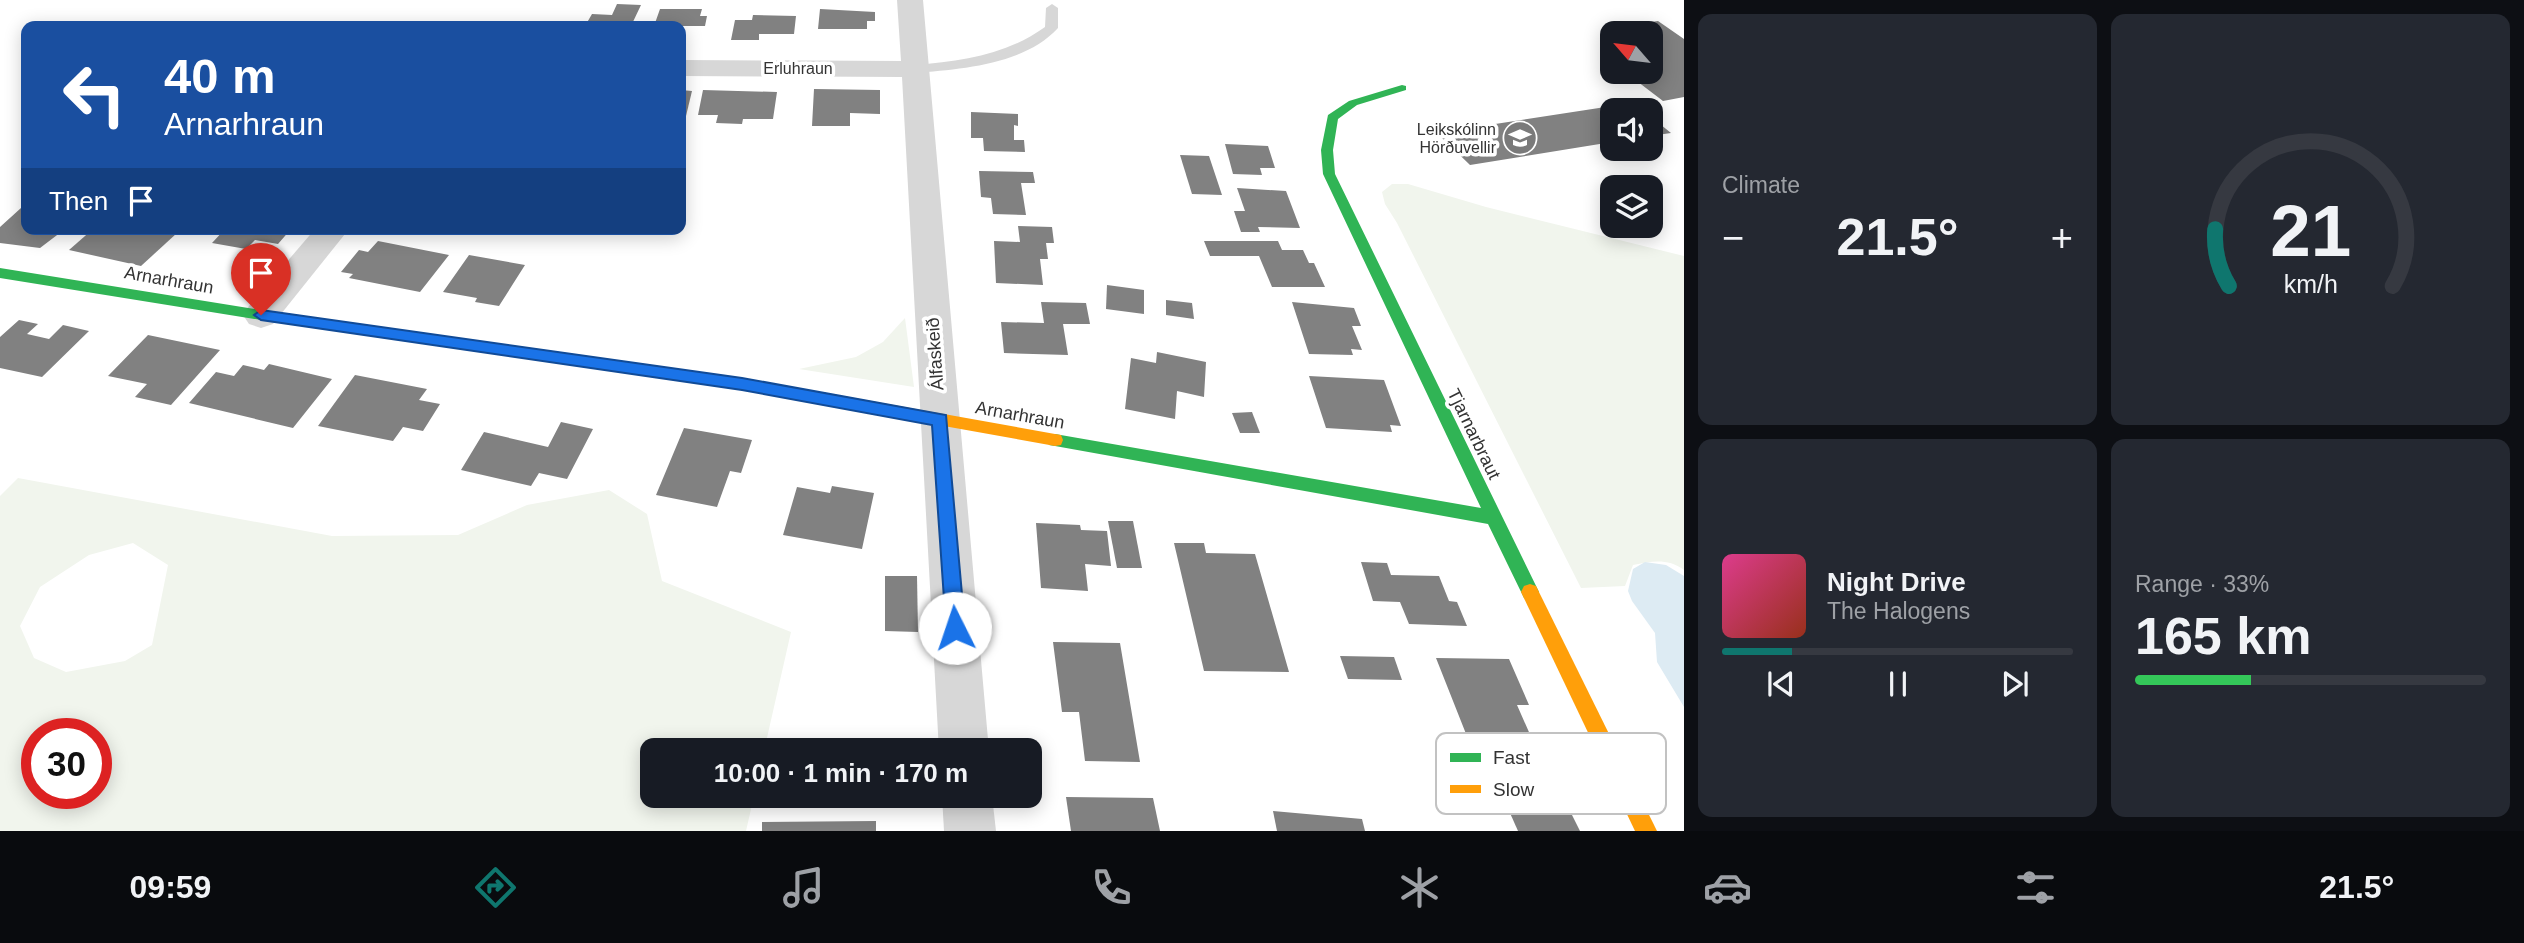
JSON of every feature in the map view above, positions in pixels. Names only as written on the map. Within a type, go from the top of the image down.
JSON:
[{"type":"street","name":"Álfaskeið","points":[[910,0],[963,738]]},
{"type":"street","name":"Erluhraun","points":[[686,68],[915,69]]},
{"type":"street","name":"Tjarnarbraut","points":[[1402,88],[1353,103],[1332,118],[1326,142],[1325,162],[1332,182],[1492,517],[1598,733]]},
{"type":"street","points":[[261,315],[328,235]]},
{"type":"street","name":"Arnarhraun","points":[[0,273],[261,315],[742,384],[1492,517]]},
{"type":"street","points":[[968,808],[970,831]]},
{"type":"street","name":"Tjarnarbraut","points":[[1638,814],[1646,831]]},
{"type":"lane","points":[[915,69],[958,65],[1026,46],[1051,29],[1052,8]]},
{"type":"shaded area","points":[[1392,184],[1408,184],[1486,207],[1600,235],[1600,238],[1611,238],[1684,256],[1684,570],[1666,562],[1633,565],[1625,586],[1581,588],[1385,204],[1382,192]]},
{"type":"shaded area","points":[[905,318],[914,387],[799,369],[856,357],[883,342]]},
{"type":"shaded area","points":[[18,478],[332,536],[458,535],[527,505],[609,490],[647,514],[662,581],[791,632],[767,738],[640,738],[640,808],[751,808],[746,831],[0,831],[0,496]],"holes":[[[133,543],[168,565],[152,645],[125,661],[66,672],[34,658],[20,626],[40,587],[89,555]]]},
{"type":"shaded area","points":[[1645,562],[1666,565],[1684,576],[1684,707],[1657,662],[1655,633],[1628,591],[1633,569]]},
{"type":"building","points":[[617,4],[641,5],[633,21],[588,21],[592,14],[612,15]]},
{"type":"building","points":[[660,9],[702,9],[700,16],[707,16],[705,26],[686,26],[686,21],[656,21]]},
{"type":"building","points":[[820,9],[875,12],[875,21],[867,21],[867,29],[818,29]]},
{"type":"building","points":[[753,15],[796,16],[794,34],[759,34],[759,40],[731,40],[735,20],[752,20]]},
{"type":"building","points":[[1663,24],[1684,39],[1684,97],[1663,101],[1663,98],[1641,84],[1663,84]]},
{"type":"building","points":[[814,89],[880,90],[880,114],[850,113],[850,126],[812,126]]},
{"type":"building","points":[[686,90],[692,91],[686,116]]},
{"type":"building","points":[[703,90],[777,92],[773,119],[743,119],[742,124],[716,123],[718,115],[698,115]]},
{"type":"building","points":[[1600,108],[1600,144],[1470,165],[1437,133]]},
{"type":"building","points":[[971,112],[1018,114],[1018,126],[1014,125],[1014,140],[1024,140],[1025,152],[984,151],[983,138],[971,138]]},
{"type":"building","points":[[1225,144],[1268,146],[1275,168],[1260,168],[1262,175],[1233,174]]},
{"type":"building","points":[[1180,155],[1209,156],[1222,195],[1192,194]]},
{"type":"building","points":[[979,171],[1033,172],[1035,183],[1021,183],[1026,215],[993,214],[991,198],[981,197]]},
{"type":"building","points":[[1237,188],[1286,191],[1300,228],[1258,227],[1260,232],[1241,232],[1234,211],[1245,211]]},
{"type":"building","points":[[21,208],[21,235],[57,235],[40,248],[0,243],[0,227]]},
{"type":"building","points":[[1018,226],[1052,227],[1054,243],[1046,243],[1048,259],[1040,259],[1043,285],[996,283],[994,241],[1020,242]]},
{"type":"building","points":[[86,235],[175,235],[141,266],[69,250]]},
{"type":"building","points":[[219,235],[286,235],[278,244],[255,240],[246,249],[212,243]]},
{"type":"building","points":[[378,241],[449,255],[420,292],[349,278],[353,274],[341,272],[359,250],[368,252]]},
{"type":"building","points":[[1204,241],[1278,241],[1282,250],[1303,250],[1309,263],[1314,263],[1325,287],[1272,287],[1259,256],[1210,256]]},
{"type":"building","points":[[469,255],[525,265],[499,306],[475,302],[477,298],[443,292]]},
{"type":"building","points":[[1107,285],[1144,290],[1144,314],[1106,309]]},
{"type":"building","points":[[1166,300],[1192,303],[1194,319],[1166,315]]},
{"type":"building","points":[[1041,302],[1086,303],[1090,324],[1063,324],[1068,355],[1004,353],[1001,322],[1044,323]]},
{"type":"building","points":[[1292,302],[1354,308],[1361,326],[1352,326],[1362,350],[1351,349],[1353,355],[1309,354]]},
{"type":"building","points":[[19,320],[38,324],[27,334],[49,339],[63,325],[89,331],[42,377],[0,368],[0,337]]},
{"type":"building","points":[[148,335],[220,350],[171,405],[135,397],[147,384],[108,376]]},
{"type":"building","points":[[1157,352],[1206,362],[1204,397],[1177,391],[1175,419],[1125,409],[1131,358],[1156,363]]},
{"type":"building","points":[[269,364],[332,379],[293,428],[189,403],[216,372],[234,376],[243,365],[264,370]]},
{"type":"building","points":[[355,375],[427,389],[419,400],[440,404],[423,431],[403,427],[393,441],[318,426]]},
{"type":"building","points":[[1309,376],[1384,380],[1401,426],[1390,425],[1392,432],[1326,428]]},
{"type":"building","points":[[1252,412],[1260,433],[1240,433],[1232,413]]},
{"type":"building","points":[[561,422],[593,429],[567,479],[539,473],[531,486],[461,470],[484,432],[548,447]]},
{"type":"building","points":[[684,428],[752,440],[741,473],[730,471],[717,507],[656,495]]},
{"type":"building","points":[[832,486],[874,493],[862,549],[783,535],[797,487],[830,493]]},
{"type":"building","points":[[1108,521],[1133,521],[1142,568],[1117,568]]},
{"type":"building","points":[[1036,523],[1080,525],[1081,530],[1107,531],[1111,566],[1085,564],[1088,591],[1041,588]]},
{"type":"building","points":[[1174,543],[1204,543],[1206,553],[1255,554],[1289,672],[1204,671]]},
{"type":"building","points":[[1361,562],[1387,563],[1391,575],[1439,576],[1449,601],[1457,602],[1467,626],[1409,624],[1400,602],[1373,601]]},
{"type":"building","points":[[885,576],[917,576],[918,632],[885,631]]},
{"type":"building","points":[[1053,642],[1120,643],[1140,762],[1085,761],[1079,712],[1062,712]]},
{"type":"building","points":[[1340,656],[1394,657],[1402,680],[1348,679]]},
{"type":"building","points":[[1436,658],[1509,659],[1529,705],[1517,705],[1529,733],[1466,733]]},
{"type":"building","points":[[1066,797],[1153,798],[1160,831],[1071,831]]},
{"type":"building","points":[[1273,811],[1362,819],[1365,831],[1277,831]]},
{"type":"building","points":[[1510,814],[1572,814],[1580,831],[1518,831]]},
{"type":"building","points":[[876,821],[876,831],[762,831],[762,822]]},
{"type":"traffic: fast","points":[[1402,88],[1353,103],[1332,118],[1327,150],[1329,174],[1530,592]]},
{"type":"traffic: fast","points":[[0,273],[261,315],[743,384]]},
{"type":"traffic: fast","points":[[1055,440],[1492,517]]},
{"type":"traffic: slow","points":[[743,384],[1055,440]]},
{"type":"traffic: slow","points":[[1530,592],[1598,733]]},
{"type":"traffic: slow","points":[[1638,814],[1646,831]]},
{"type":"place","name":"Leikskólinn Hörðuvellir","points":[[1520,138]]},
{"type":"route","points":[[261,315],[742,384],[940,420],[955,628]]}]
